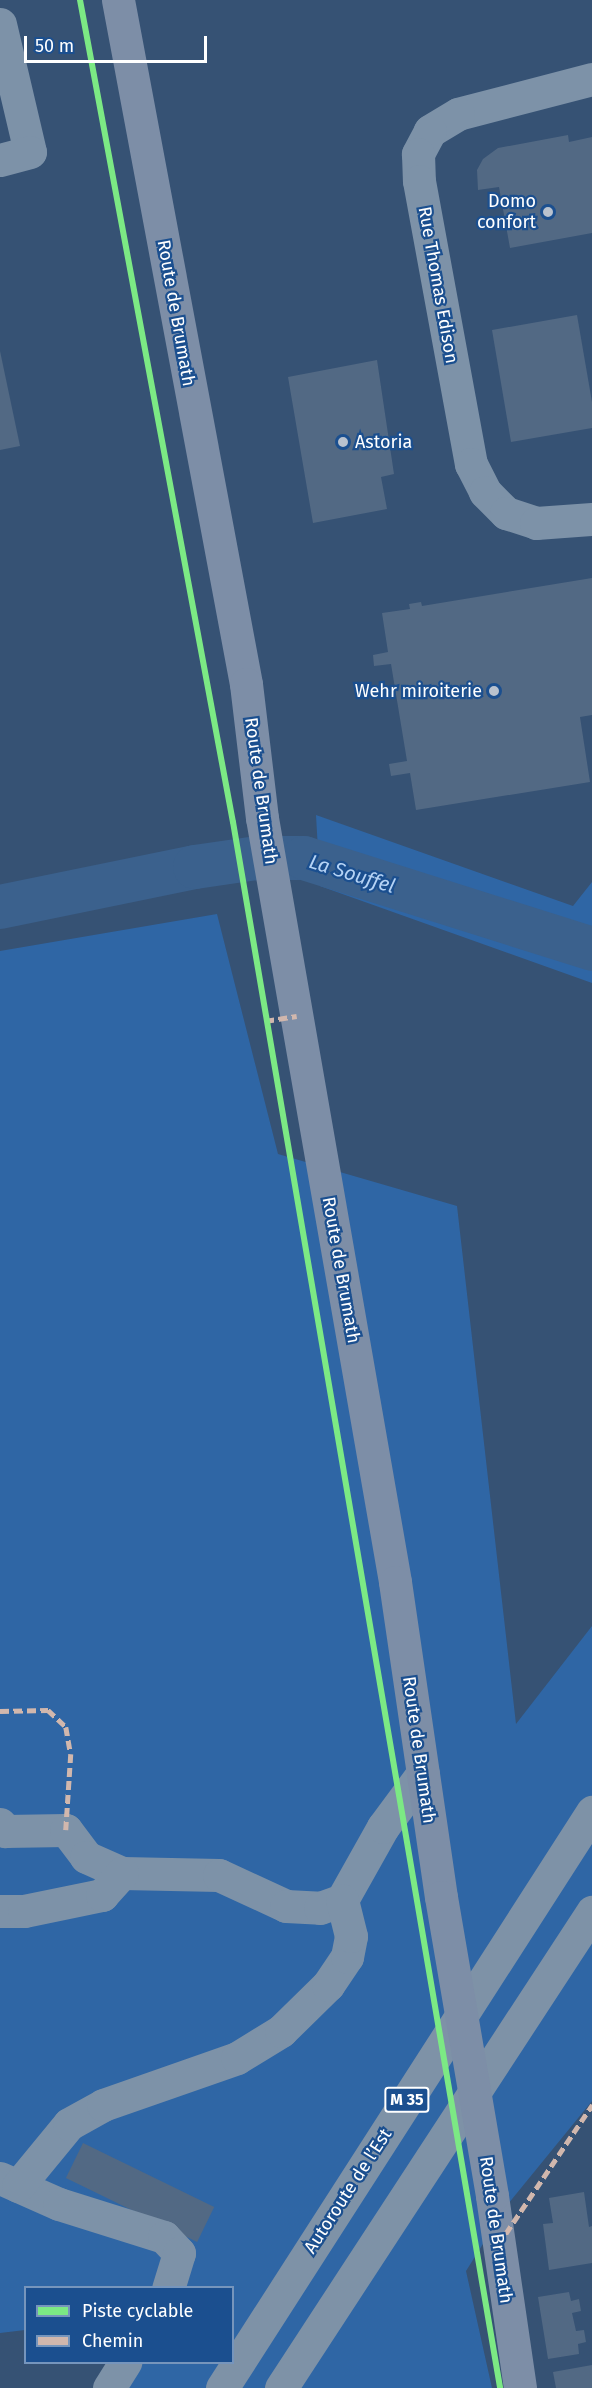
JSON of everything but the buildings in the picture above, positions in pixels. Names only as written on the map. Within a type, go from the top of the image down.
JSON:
[{"type":"highway","name":"Autoroute de l’Est","points":[[222,2388],[592,1812]]},
{"type":"highway","name":"M 35","points":[[281,2388],[592,1912]]},
{"type":"main road","name":"Route de Brumath","points":[[118,0],[252,730],[262,818],[395,1582],[441,1898],[492,2196],[520,2388]]},
{"type":"main road","name":"Route de Brumath","points":[[130,0],[147,156]]},
{"type":"street","points":[[0,24],[30,152],[0,160]]},
{"type":"street","name":"Rue Thomas Edison","points":[[592,79],[458,114],[430,131],[418,154],[419,181],[471,464],[486,492],[506,513],[536,523],[592,519]]},
{"type":"street","points":[[0,1824],[5,1831],[66,1830],[86,1857],[122,1873],[219,1875],[286,1906],[320,1908],[342,1900],[383,1827],[423,1773]]},
{"type":"street","points":[[0,1911],[24,1911],[102,1895],[122,1873]]},
{"type":"street","points":[[169,2286],[179,2253],[164,2237],[58,2204],[9,2182],[69,2124],[103,2105],[237,2058],[281,2031],[328,1986],[348,1957],[351,1936],[342,1900]]},
{"type":"street","points":[[109,2388],[124,2364]]},
{"type":"shaded area","points":[[316,815],[573,906],[592,882],[592,983],[320,886]]},
{"type":"shaded area","points":[[217,914],[278,1154],[457,1206],[516,1724],[592,1626],[592,2101],[508,2204],[466,2271],[492,2388],[118,2388],[130,2364],[234,2364],[234,2286],[24,2286],[24,2330],[0,2333],[0,951]]},
{"type":"waterway","name":"La Souffel","points":[[0,907],[195,867],[257,858],[304,858],[592,949]]},
{"type":"marked path","points":[[265,1021],[297,1016]]},
{"type":"marked path","points":[[0,1711],[48,1710],[66,1727],[71,1754],[66,1830]]},
{"type":"marked path","points":[[498,2245],[592,2105]]},
{"type":"cycle path","points":[[80,0],[233,822],[500,2388]]},
{"type":"place","name":"Domo confort","points":[[548,212]]},
{"type":"place","name":"Astoria","points":[[343,442]]},
{"type":"place","name":"Wehr miroiterie","points":[[494,691]]}]
